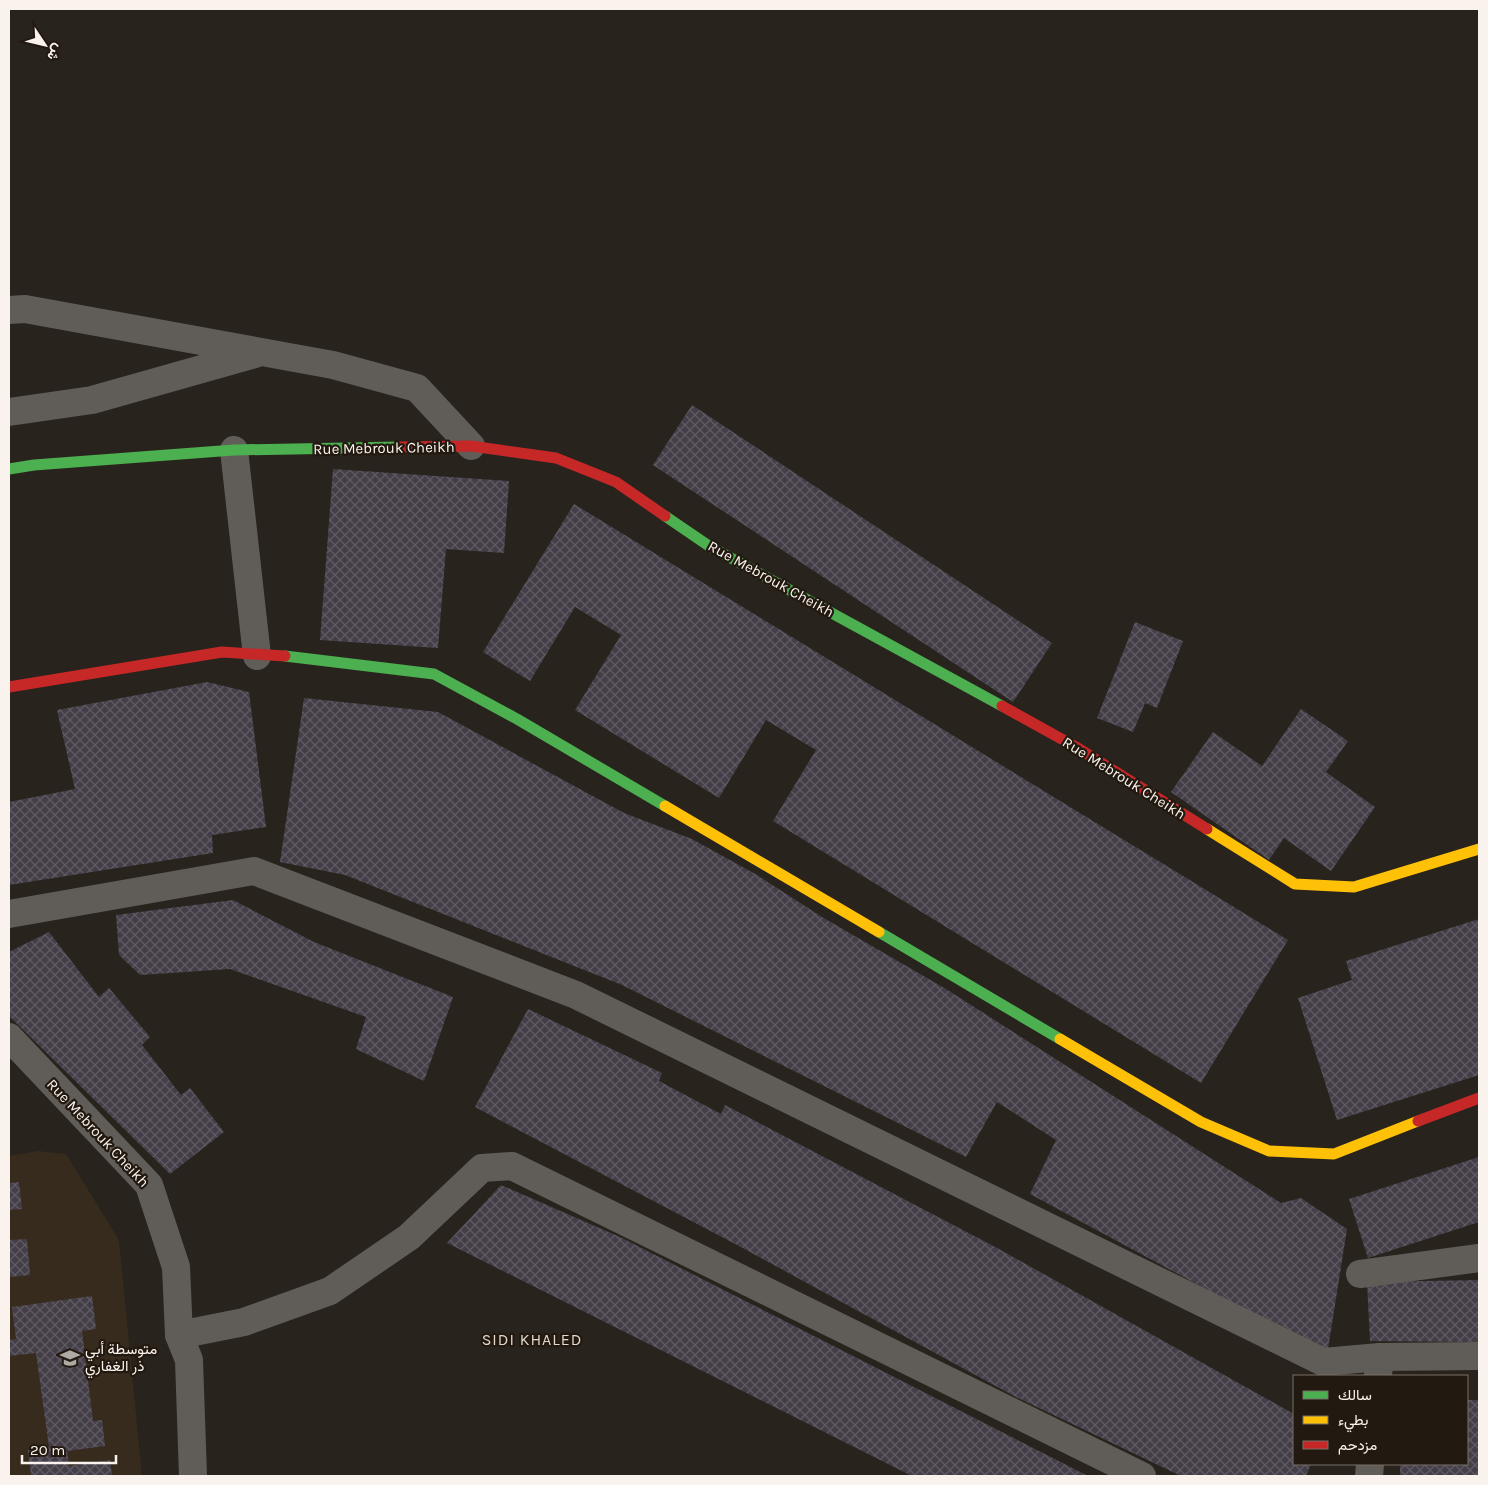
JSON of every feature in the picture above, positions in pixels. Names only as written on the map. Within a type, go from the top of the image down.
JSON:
[{"type":"street","points":[[9,310],[25,309],[333,365],[417,388],[471,446]]},
{"type":"street","points":[[9,412],[92,400],[262,352]]},
{"type":"street","name":"Rue Mebrouk Cheikh","points":[[9,470],[34,465],[234,450],[471,446],[556,458],[616,482],[709,546],[1076,747],[1295,884],[1354,887],[1479,849]]},
{"type":"street","points":[[234,450],[257,656]]},
{"type":"street","points":[[9,687],[222,652],[257,656],[308,658],[434,674],[517,719],[1201,1122],[1269,1151],[1334,1154],[1479,1098]]},
{"type":"street","points":[[9,914],[254,871],[576,995],[1323,1362],[1379,1367],[1479,1356]]},
{"type":"street","name":"Rue Mebrouk Cheikh","points":[[9,1037],[149,1185],[176,1268],[179,1335],[189,1360],[193,1476]]},
{"type":"street","points":[[179,1335],[244,1322],[330,1291],[409,1237],[482,1168],[512,1166],[1142,1476]]},
{"type":"street","points":[[1360,1274],[1479,1258]]},
{"type":"shaded area","name":"متوسطة أبي ذر الغفاري","points":[[38,1151],[66,1154],[119,1240],[142,1476],[9,1476],[9,1156]]},
{"type":"building","points":[[692,405],[1052,643],[1013,702],[653,465]]},
{"type":"building","points":[[333,469],[509,481],[504,553],[446,549],[438,648],[320,640]]},
{"type":"building","points":[[574,504],[1288,940],[1201,1083],[773,821],[816,750],[766,720],[719,798],[575,710],[621,635],[575,607],[530,681],[483,652]]},
{"type":"building","points":[[1135,622],[1183,641],[1157,708],[1145,703],[1133,732],[1097,718]]},
{"type":"building","points":[[207,682],[249,692],[266,827],[212,835],[213,853],[9,885],[9,802],[75,789],[57,710]]},
{"type":"building","points":[[304,698],[438,712],[624,813],[692,839],[757,875],[822,917],[946,989],[1281,1203],[1301,1198],[1347,1229],[1328,1349],[1300,1340],[1030,1194],[1056,1140],[997,1102],[966,1157],[622,985],[345,875],[280,862]]},
{"type":"building","points":[[1301,709],[1348,741],[1326,772],[1375,807],[1331,871],[1284,838],[1269,860],[1171,792],[1213,732],[1262,766]]},
{"type":"building","points":[[233,900],[314,942],[453,997],[424,1081],[356,1049],[366,1017],[230,969],[140,975],[119,955],[116,915]]},
{"type":"building","points":[[1479,919],[1479,1075],[1337,1120],[1298,998],[1352,980],[1346,961]]},
{"type":"building","points":[[49,932],[99,997],[109,988],[150,1037],[142,1045],[181,1095],[190,1088],[224,1132],[170,1174],[9,1016],[9,952]]},
{"type":"building","points":[[528,1009],[662,1073],[659,1081],[721,1114],[725,1105],[999,1249],[1293,1413],[1293,1465],[1311,1465],[1306,1476],[1181,1476],[1014,1396],[739,1246],[475,1107]]},
{"type":"building","points":[[1479,1157],[1479,1222],[1368,1258],[1349,1199]]},
{"type":"building","points":[[19,1182],[22,1209],[9,1210],[9,1183]]},
{"type":"building","points":[[501,1185],[620,1237],[1088,1476],[912,1476],[447,1243]]},
{"type":"building","points":[[27,1239],[30,1275],[9,1277],[9,1240]]},
{"type":"building","points":[[1479,1280],[1479,1342],[1370,1341],[1367,1282]]},
{"type":"building","points":[[92,1296],[96,1329],[82,1331],[93,1421],[102,1420],[105,1446],[67,1451],[69,1466],[110,1460],[112,1476],[31,1476],[28,1450],[49,1447],[36,1353],[9,1356],[9,1340],[16,1339],[12,1307]]},
{"type":"building","points":[[1468,1400],[1479,1400],[1479,1476],[1400,1476],[1400,1465],[1468,1465]]},
{"type":"traffic: fast","points":[[9,469],[34,465],[234,450],[398,447]]},
{"type":"traffic: fast","points":[[665,516],[709,546],[1002,706]]},
{"type":"traffic: fast","points":[[285,656],[434,674],[517,719],[665,806]]},
{"type":"traffic: fast","points":[[879,932],[1060,1039]]},
{"type":"traffic: slow","points":[[665,806],[879,932]]},
{"type":"traffic: slow","points":[[1207,829],[1295,884],[1354,887],[1479,849]]},
{"type":"traffic: slow","points":[[1060,1039],[1201,1122],[1269,1151],[1334,1154],[1418,1121]]},
{"type":"traffic: jam","points":[[398,447],[471,446],[556,458],[616,482],[665,516]]},
{"type":"traffic: jam","points":[[9,687],[222,652],[285,656]]},
{"type":"traffic: jam","points":[[1002,706],[1076,747],[1207,829]]},
{"type":"traffic: jam","points":[[1418,1121],[1479,1098]]},
{"type":"place","name":"متوسطة أبي ذر الغفاري","points":[[70,1358]]},
{"type":"district","name":"SIDI KHALED","points":[[532,1339]]}]
